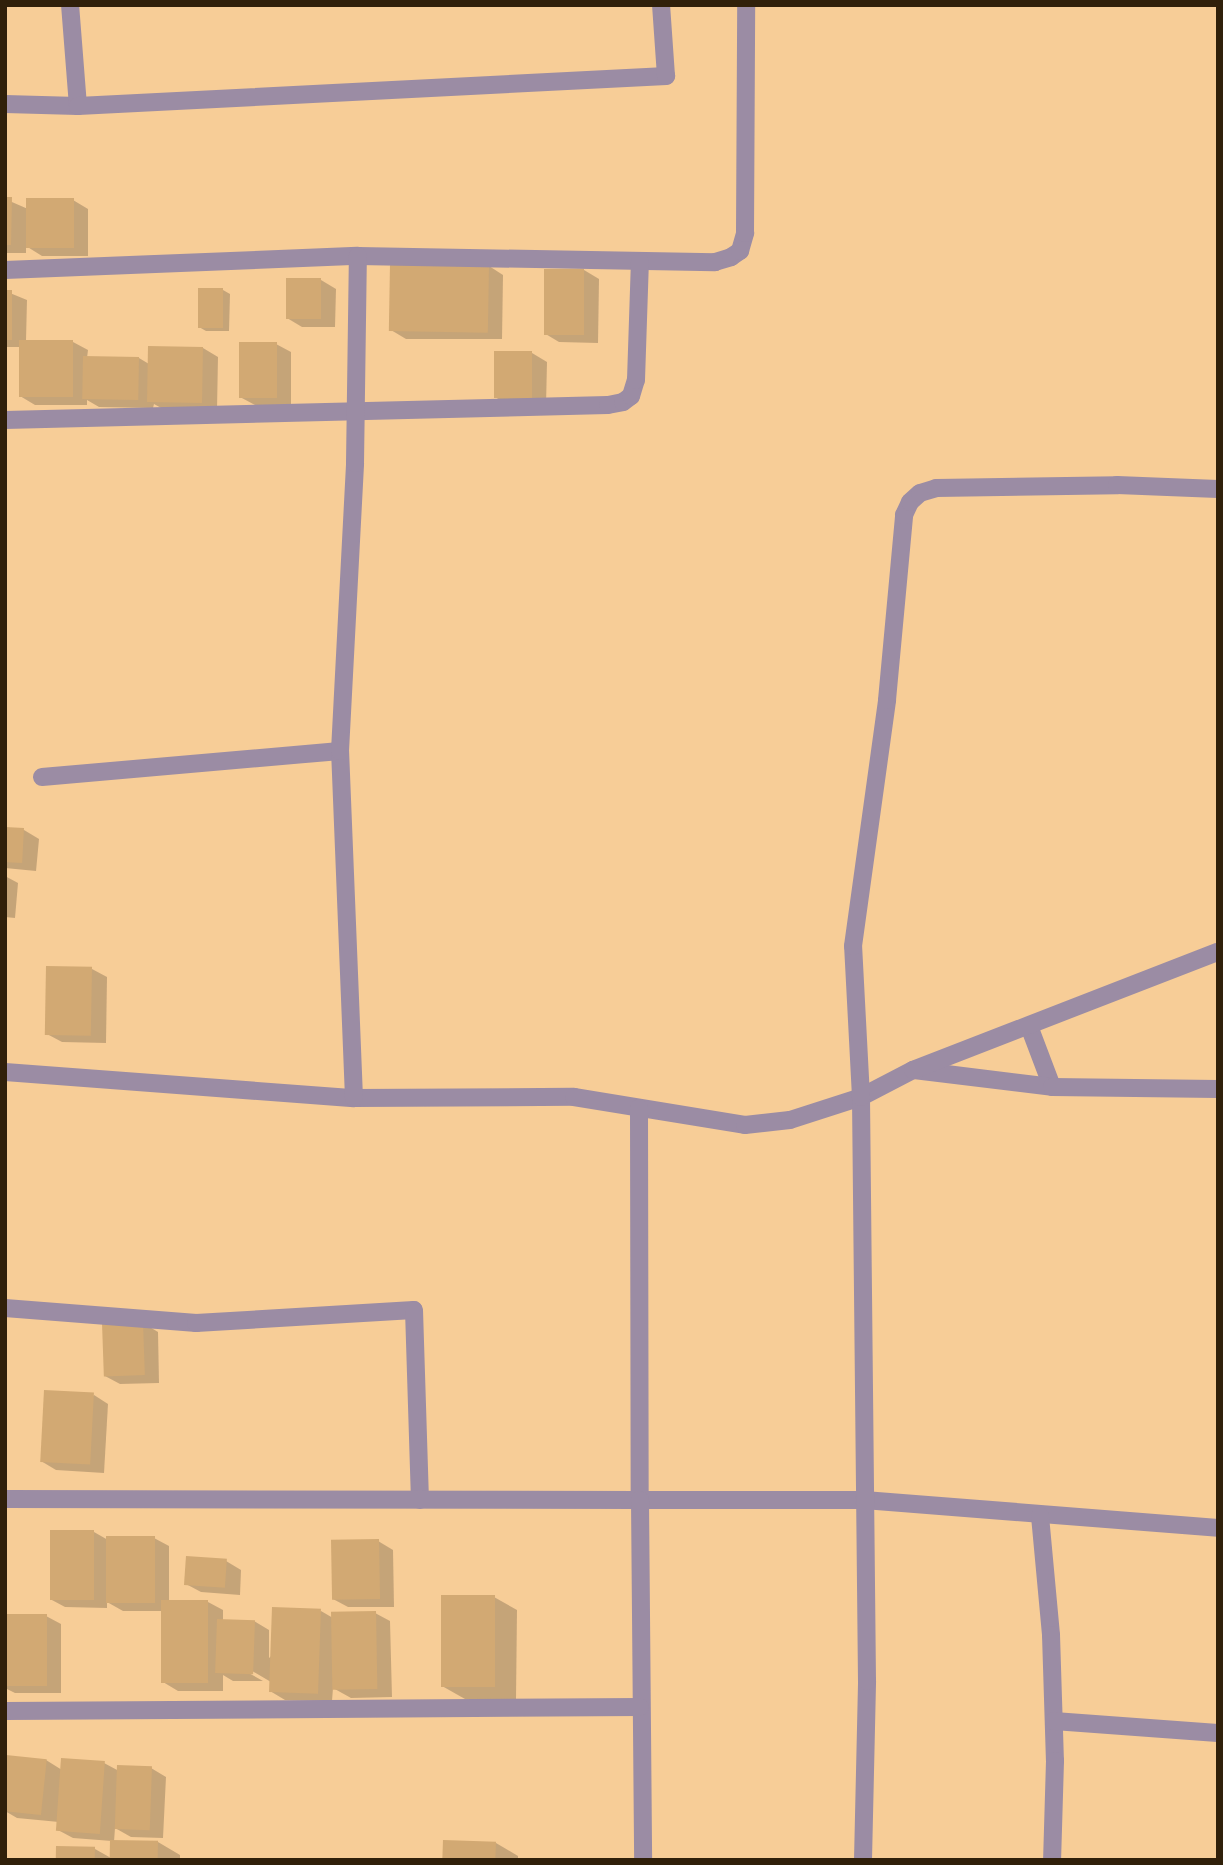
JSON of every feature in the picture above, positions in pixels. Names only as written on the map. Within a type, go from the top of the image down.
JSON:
[{"type":"street","points":[[70,5],[78,106]]},
{"type":"street","points":[[5,104],[78,106],[666,76],[661,5]]},
{"type":"street","points":[[5,270],[358,256],[715,262],[740,251],[745,233],[746,5]]},
{"type":"street","points":[[354,1098],[340,751],[355,463],[358,256]]},
{"type":"street","points":[[5,420],[608,405],[623,402],[631,396],[636,380],[640,262]]},
{"type":"street","points":[[863,1860],[867,1682],[861,1097],[853,946],[887,700],[904,515],[910,502],[920,493],[936,488],[1117,485],[1218,489]]},
{"type":"street","points":[[42,778],[340,751]]},
{"type":"street","points":[[5,1072],[354,1098],[574,1097],[745,1125],[790,1120],[861,1097],[913,1070],[1218,952]]},
{"type":"street","points":[[1029,1026],[1052,1087]]},
{"type":"street","points":[[913,1070],[1052,1087],[1218,1089]]},
{"type":"street","points":[[639,1108],[640,1707],[643,1860]]},
{"type":"street","points":[[5,1308],[196,1323],[414,1310],[420,1500]]},
{"type":"street","points":[[5,1499],[864,1500],[1218,1528]]},
{"type":"street","points":[[1040,1516],[1051,1635],[1054,1721],[1052,1860]]},
{"type":"street","points":[[5,1711],[640,1707]]},
{"type":"street","points":[[1054,1721],[1218,1733]]},
{"type":"building","points":[[5,197],[12,197],[11,245],[5,245]]},
{"type":"building","points":[[26,198],[74,198],[74,248],[26,248]]},
{"type":"building","points":[[390,264],[489,266],[488,333],[389,331]]},
{"type":"building","points":[[544,269],[584,269],[584,335],[544,335]]},
{"type":"building","points":[[286,278],[321,278],[321,319],[286,319]]},
{"type":"building","points":[[198,288],[223,288],[223,328],[198,328]]},
{"type":"building","points":[[5,290],[12,290],[12,340],[5,340]]},
{"type":"building","points":[[19,340],[73,340],[73,397],[19,397]]},
{"type":"building","points":[[239,342],[277,342],[277,398],[239,398]]},
{"type":"building","points":[[148,346],[203,347],[202,403],[147,402]]},
{"type":"building","points":[[494,351],[532,351],[532,398],[494,398]]},
{"type":"building","points":[[83,356],[139,357],[138,400],[82,399]]},
{"type":"building","points":[[5,827],[24,828],[22,863],[5,862]]},
{"type":"building","points":[[46,966],[92,967],[91,1036],[45,1035]]},
{"type":"building","points":[[143,1322],[145,1375],[104,1376],[102,1323]]},
{"type":"building","points":[[44,1390],[94,1393],[90,1465],[40,1462]]},
{"type":"building","points":[[50,1530],[94,1530],[94,1600],[50,1600]]},
{"type":"building","points":[[106,1536],[155,1536],[155,1603],[106,1603]]},
{"type":"building","points":[[379,1539],[380,1599],[332,1600],[331,1540]]},
{"type":"building","points":[[186,1556],[227,1559],[225,1588],[184,1585]]},
{"type":"building","points":[[441,1595],[495,1595],[495,1687],[441,1687]]},
{"type":"building","points":[[161,1600],[208,1600],[208,1683],[161,1683]]},
{"type":"building","points":[[272,1607],[321,1609],[318,1694],[269,1692]]},
{"type":"building","points":[[376,1611],[377,1689],[332,1690],[331,1612]]},
{"type":"building","points":[[5,1614],[47,1614],[47,1686],[5,1686]]},
{"type":"building","points":[[217,1619],[255,1620],[253,1674],[215,1673]]},
{"type":"building","points":[[6,1755],[47,1759],[41,1815],[5,1811]]},
{"type":"building","points":[[61,1758],[105,1761],[100,1834],[56,1831]]},
{"type":"building","points":[[117,1765],[152,1766],[150,1830],[115,1829]]},
{"type":"building","points":[[110,1840],[158,1841],[158,1860],[110,1860]]},
{"type":"building","points":[[443,1840],[496,1842],[495,1860],[442,1860]]},
{"type":"building","points":[[56,1846],[95,1847],[95,1860],[56,1860]]}]
